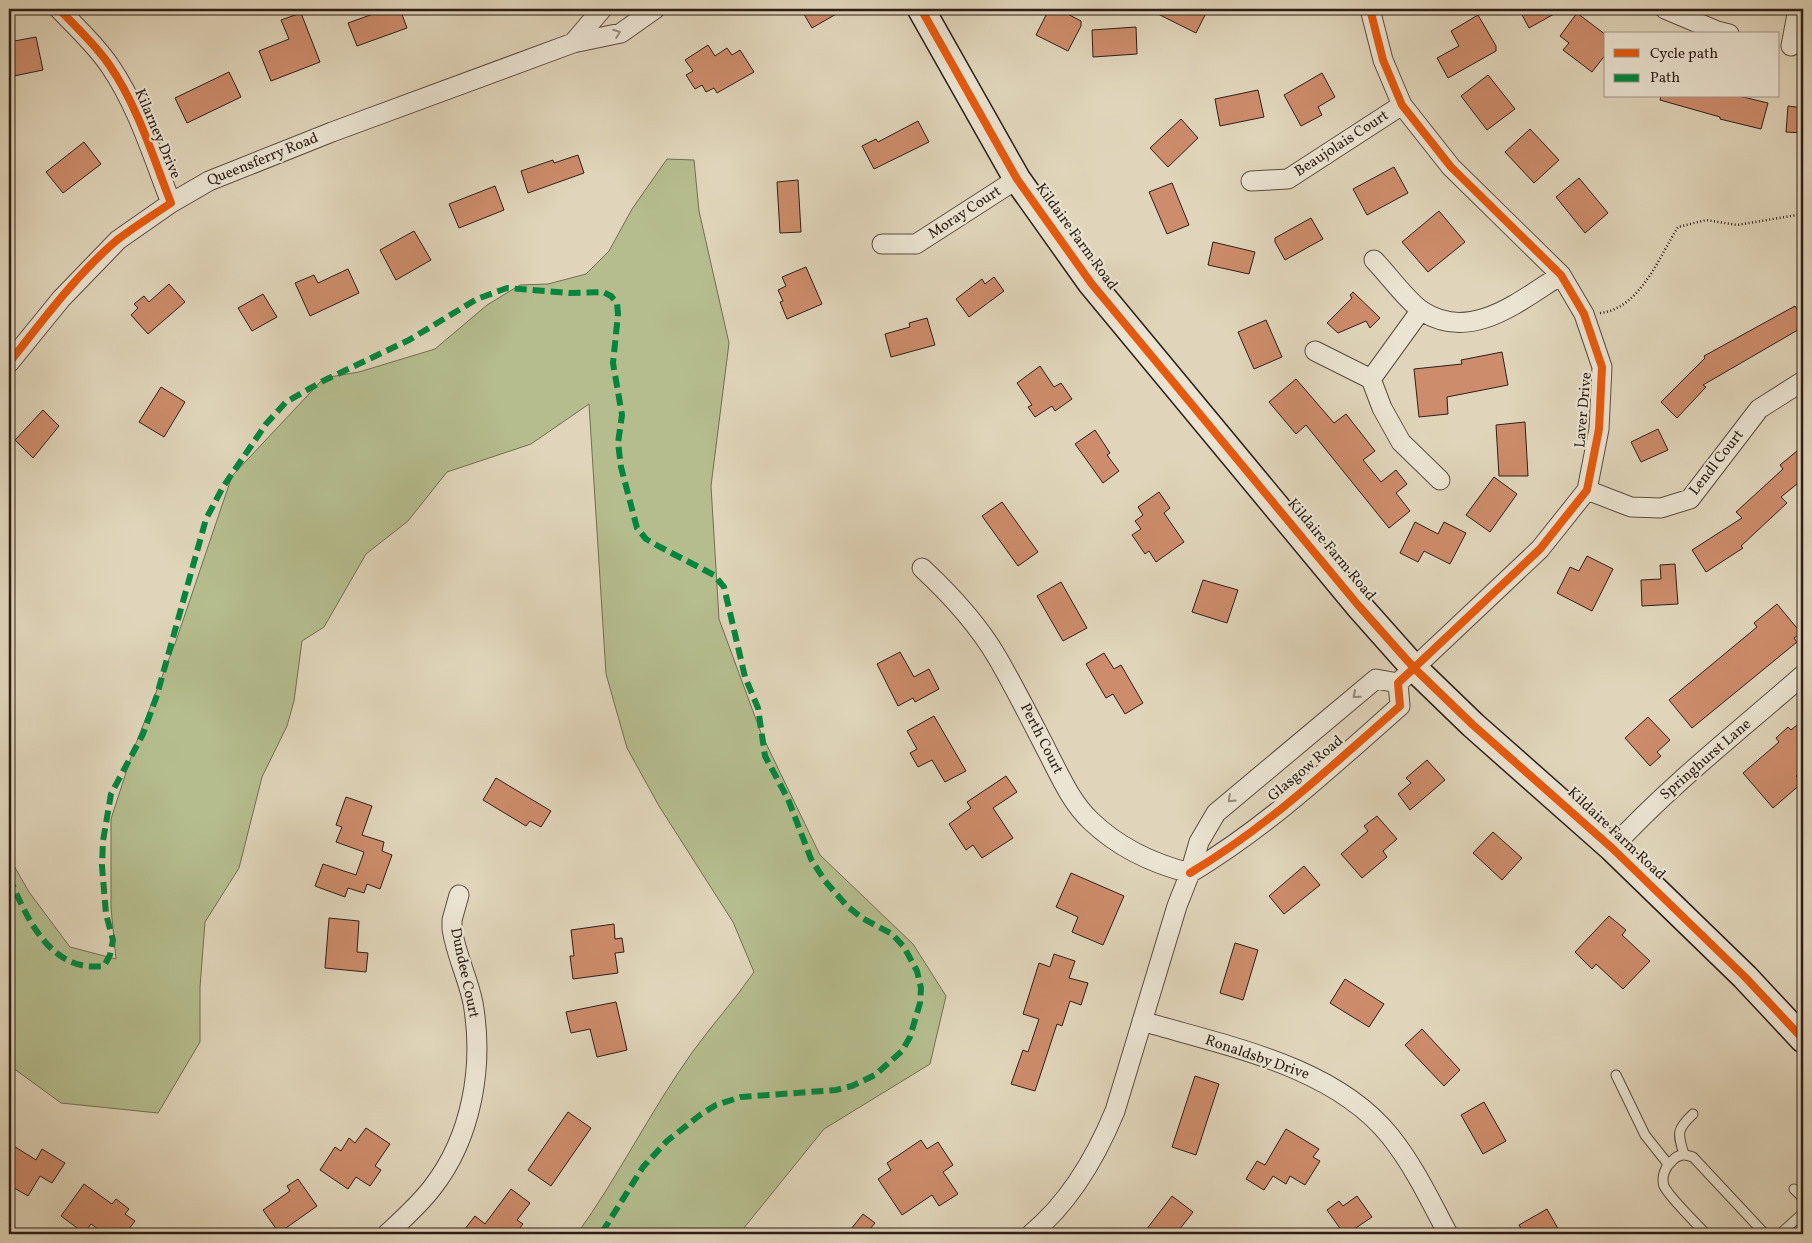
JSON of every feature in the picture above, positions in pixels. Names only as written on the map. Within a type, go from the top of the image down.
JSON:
[{"type":"main road","name":"Kildaire Farm Road","points":[[920,9],[1017,180],[1091,283],[1358,605],[1406,676],[1473,725],[1612,848],[1745,977],[1803,1039]]},
{"type":"street","name":"Kilarney Drive","points":[[59,9],[100,52],[122,86],[140,122],[170,203]]},
{"type":"street","name":"Queensferry Road","points":[[573,43],[602,9]]},
{"type":"street","name":"Queensferry Road","points":[[9,363],[61,299],[96,260],[118,240],[170,203],[232,170],[573,43],[621,33],[655,9]]},
{"type":"street","name":"Laver Drive","points":[[1370,9],[1383,60],[1402,105],[1452,167],[1561,275],[1584,314],[1602,367],[1599,429],[1587,490],[1540,549],[1436,650],[1406,676]]},
{"type":"street","points":[[1666,9],[1720,32]]},
{"type":"street","points":[[1791,46],[1798,9]]},
{"type":"street","name":"Beaujolais Court","points":[[1251,182],[1288,179],[1402,105]]},
{"type":"street","name":"Moray Court","points":[[882,244],[916,244],[1017,180]]},
{"type":"street","points":[[1374,260],[1421,310],[1445,322],[1478,322],[1505,310],[1561,275]]},
{"type":"street","points":[[1371,379],[1421,310]]},
{"type":"street","points":[[1315,351],[1371,379],[1382,408],[1401,442],[1440,480]]},
{"type":"street","name":"Lendl Court","points":[[1587,490],[1631,507],[1661,508],[1690,499],[1759,409],[1803,381]]},
{"type":"street","name":"Perth Court","points":[[922,568],[949,592],[978,628],[997,657],[1068,793],[1090,820],[1127,848],[1153,861],[1190,874]]},
{"type":"street","name":"Springhurst Lane","points":[[1612,848],[1634,824],[1803,675]]},
{"type":"street","name":"Glasgow Road","points":[[1030,1234],[1055,1211],[1071,1192],[1103,1140],[1115,1111],[1177,906],[1190,874],[1199,842],[1207,826],[1216,813],[1239,792],[1376,679],[1406,676],[1400,706],[1223,854],[1190,874]]},
{"type":"street","name":"Dundee Court","points":[[387,1234],[432,1187],[452,1156],[468,1114],[473,1094],[477,1069],[474,1009],[452,929],[452,920],[459,895]]},
{"type":"street","name":"Ronaldsby Drive","points":[[1142,1020],[1282,1064],[1307,1073],[1337,1090],[1372,1117],[1398,1147],[1416,1173],[1448,1234]]},
{"type":"lane","points":[[1616,1074],[1645,1135],[1668,1164]]},
{"type":"lane","points":[[1684,1154],[1680,1140],[1680,1129],[1693,1114]]},
{"type":"lane","points":[[1706,1234],[1664,1187],[1663,1176],[1668,1164],[1675,1157],[1684,1154],[1693,1157],[1765,1234]]},
{"type":"lane","points":[[1794,1188],[1803,1198]]},
{"type":"lane","points":[[1780,1234],[1803,1213]]},
{"type":"path","points":[[1584,314],[1612,312],[1644,286],[1678,227],[1706,220],[1737,225],[1803,214]]},
{"type":"green space","points":[[667,159],[694,160],[699,211],[729,343],[711,486],[719,619],[761,733],[820,855],[913,944],[946,996],[930,1064],[824,1129],[739,1234],[577,1234],[676,1076],[754,972],[733,922],[659,806],[627,748],[606,674],[589,404],[531,444],[447,472],[408,521],[366,554],[324,627],[302,641],[294,701],[287,726],[262,777],[239,868],[205,922],[200,987],[200,1042],[158,1113],[61,1103],[9,1065],[9,857],[29,892],[70,947],[116,959],[111,908],[111,819],[133,751],[176,641],[232,476],[324,378],[359,372],[435,349],[487,305],[520,285],[548,284],[586,274],[609,251],[632,209]]},
{"type":"building","points":[[387,9],[400,9],[407,28],[357,46],[348,23]]},
{"type":"building","points":[[801,9],[845,9],[812,28]]},
{"type":"building","points":[[1049,9],[1058,9],[1081,21],[1081,26],[1068,51],[1036,35]]},
{"type":"building","points":[[1148,9],[1208,9],[1196,33]]},
{"type":"building","points":[[1519,9],[1563,9],[1529,28]]},
{"type":"building","points":[[301,13],[320,62],[271,81],[259,51],[289,39],[281,20]]},
{"type":"building","points":[[1577,13],[1604,33],[1604,57],[1592,72],[1563,50],[1569,43],[1560,36]]},
{"type":"building","points":[[1478,15],[1496,46],[1496,51],[1448,78],[1437,58],[1459,46],[1451,31]]},
{"type":"building","points":[[1136,27],[1137,54],[1093,57],[1092,30]]},
{"type":"building","points":[[36,37],[43,70],[9,77],[9,42]]},
{"type":"building","points":[[708,45],[715,56],[727,48],[732,55],[740,50],[754,72],[717,93],[714,88],[706,92],[702,85],[695,89],[686,75],[693,71],[685,60]]},
{"type":"building","points":[[229,72],[241,97],[187,123],[175,98]]},
{"type":"building","points":[[1322,73],[1335,97],[1318,107],[1322,115],[1301,126],[1284,95]]},
{"type":"building","points":[[1488,75],[1515,109],[1487,130],[1461,96]]},
{"type":"building","points":[[1258,90],[1264,117],[1220,126],[1215,99]]},
{"type":"building","points":[[1660,98],[1747,98],[1768,103],[1761,129],[1720,119],[1720,117],[1660,100]]},
{"type":"building","points":[[1788,106],[1803,108],[1803,133],[1786,132]]},
{"type":"building","points":[[1181,119],[1198,138],[1168,167],[1150,148]]},
{"type":"building","points":[[918,121],[929,142],[874,169],[862,146],[876,139],[878,142]]},
{"type":"building","points":[[1530,129],[1559,160],[1534,183],[1505,152]]},
{"type":"building","points":[[84,142],[101,164],[63,193],[46,172]]},
{"type":"building","points":[[578,155],[584,173],[528,193],[521,171],[553,160],[554,163]]},
{"type":"building","points":[[1394,167],[1408,193],[1367,215],[1353,189]]},
{"type":"building","points":[[1579,178],[1608,213],[1585,233],[1556,197]]},
{"type":"building","points":[[798,180],[801,232],[780,233],[777,182]]},
{"type":"building","points":[[1172,183],[1189,225],[1167,234],[1149,192]]},
{"type":"building","points":[[495,186],[504,210],[459,228],[449,204]]},
{"type":"building","points":[[1439,211],[1465,242],[1428,272],[1402,242]]},
{"type":"building","points":[[1311,218],[1323,239],[1285,260],[1275,242],[1275,238]]},
{"type":"building","points":[[414,231],[431,260],[396,280],[380,250]]},
{"type":"building","points":[[1213,242],[1255,252],[1249,274],[1208,265]]},
{"type":"building","points":[[806,267],[822,304],[787,319],[780,302],[783,301],[778,290],[786,286],[782,277]]},
{"type":"building","points":[[348,269],[359,293],[310,316],[295,283],[314,275],[318,283]]},
{"type":"building","points":[[994,277],[1004,291],[969,317],[956,299],[982,279],[985,284]]},
{"type":"building","points":[[169,284],[185,302],[148,334],[131,315],[138,308],[134,304],[144,296],[149,302]]},
{"type":"building","points":[[1353,292],[1380,318],[1370,328],[1366,321],[1338,333],[1327,323],[1352,298],[1350,295]]},
{"type":"building","points":[[263,294],[277,317],[252,331],[238,308]]},
{"type":"building","points":[[1795,306],[1803,320],[1803,327],[1703,385],[1706,387],[1677,418],[1661,402],[1705,358],[1704,356]]},
{"type":"building","points":[[927,318],[935,345],[891,357],[885,334],[910,327],[909,323]]},
{"type":"building","points":[[1266,320],[1282,357],[1254,369],[1238,332]]},
{"type":"building","points":[[1502,352],[1508,385],[1447,397],[1448,414],[1419,417],[1414,369],[1462,364],[1461,360]]},
{"type":"building","points":[[1040,366],[1054,387],[1061,383],[1072,399],[1055,411],[1052,406],[1035,417],[1028,407],[1032,405],[1017,383]]},
{"type":"building","points":[[1296,379],[1334,423],[1346,414],[1375,451],[1363,460],[1381,482],[1396,470],[1407,484],[1396,493],[1410,511],[1389,528],[1306,425],[1296,434],[1269,402]]},
{"type":"building","points":[[161,387],[185,402],[164,437],[139,422]]},
{"type":"building","points":[[43,410],[59,426],[33,458],[15,440]]},
{"type":"building","points":[[1525,422],[1528,476],[1499,476],[1496,425]]},
{"type":"building","points":[[1658,429],[1668,450],[1641,462],[1631,442]]},
{"type":"building","points":[[1095,430],[1110,453],[1107,455],[1119,471],[1103,483],[1075,444]]},
{"type":"building","points":[[1803,446],[1803,479],[1781,497],[1787,503],[1741,546],[1743,548],[1706,572],[1692,550],[1742,518],[1736,512],[1783,469],[1780,465]]},
{"type":"building","points":[[1494,477],[1517,494],[1490,532],[1466,515]]},
{"type":"building","points":[[1159,492],[1170,508],[1164,513],[1184,542],[1156,562],[1149,551],[1145,554],[1132,535],[1141,529],[1135,521],[1143,515],[1138,507]]},
{"type":"building","points":[[1002,502],[1038,552],[1018,566],[982,516]]},
{"type":"building","points":[[1415,522],[1438,534],[1444,522],[1466,533],[1450,564],[1424,551],[1418,562],[1400,553]]},
{"type":"building","points":[[1587,556],[1613,569],[1592,611],[1557,593],[1570,567],[1579,571]]},
{"type":"building","points":[[1675,564],[1678,604],[1642,606],[1641,580],[1661,579],[1660,565]]},
{"type":"building","points":[[1203,580],[1238,590],[1227,623],[1192,612]]},
{"type":"building","points":[[1061,582],[1087,628],[1063,641],[1037,596]]},
{"type":"building","points":[[1777,604],[1801,633],[1794,638],[1797,642],[1692,728],[1669,700],[1757,627],[1754,623]]},
{"type":"building","points":[[900,652],[914,677],[929,669],[939,689],[915,702],[913,698],[898,706],[877,664]]},
{"type":"building","points":[[1104,653],[1114,669],[1121,665],[1143,703],[1125,714],[1113,694],[1106,698],[1086,664]]},
{"type":"building","points":[[934,716],[966,771],[945,782],[932,760],[918,767],[910,753],[917,749],[907,731]]},
{"type":"building","points":[[1648,717],[1670,740],[1657,752],[1661,756],[1650,766],[1625,738]]},
{"type":"building","points":[[1803,720],[1803,770],[1796,776],[1802,783],[1773,808],[1743,773],[1779,742],[1776,738],[1788,727],[1791,730]]},
{"type":"building","points":[[1427,760],[1445,780],[1410,810],[1398,794],[1411,783],[1406,778]]},
{"type":"building","points":[[1006,776],[1017,792],[993,808],[1013,838],[982,858],[973,845],[966,850],[949,824],[971,808],[967,802]]},
{"type":"building","points":[[496,778],[551,811],[541,827],[530,821],[526,826],[483,800]]},
{"type":"building","points":[[346,797],[372,806],[362,835],[384,842],[382,851],[392,855],[380,889],[367,884],[364,893],[348,888],[345,897],[315,886],[323,864],[356,875],[364,852],[336,842],[342,827],[336,825]]},
{"type":"building","points":[[1377,816],[1397,839],[1383,851],[1387,857],[1362,878],[1341,854],[1368,831],[1364,826]]},
{"type":"building","points":[[1493,832],[1522,858],[1502,880],[1473,853]]},
{"type":"building","points":[[1304,866],[1320,885],[1284,914],[1269,896]]},
{"type":"building","points":[[1071,873],[1124,896],[1103,945],[1072,932],[1078,917],[1056,907]]},
{"type":"building","points":[[1609,916],[1626,930],[1622,935],[1650,961],[1623,989],[1596,964],[1592,969],[1575,952]]},
{"type":"building","points":[[329,918],[359,921],[357,952],[368,953],[366,972],[325,968]]},
{"type":"building","points":[[614,924],[615,939],[622,938],[624,952],[615,953],[618,973],[573,979],[570,956],[574,956],[571,930]]},
{"type":"building","points":[[1235,943],[1258,950],[1243,1000],[1220,993]]},
{"type":"building","points":[[1054,954],[1075,961],[1069,978],[1088,983],[1081,1005],[1070,1001],[1062,1026],[1057,1024],[1035,1091],[1011,1084],[1023,1050],[1028,1052],[1039,1019],[1023,1014],[1039,963],[1050,967]]},
{"type":"building","points":[[1345,979],[1384,1004],[1369,1027],[1330,1003]]},
{"type":"building","points":[[616,1002],[627,1050],[597,1057],[590,1029],[571,1033],[566,1012]]},
{"type":"building","points":[[1422,1029],[1460,1070],[1444,1086],[1405,1045]]},
{"type":"building","points":[[1195,1076],[1219,1084],[1196,1155],[1172,1147]]},
{"type":"building","points":[[1484,1102],[1506,1141],[1483,1154],[1461,1115]]},
{"type":"building","points":[[568,1112],[591,1128],[551,1186],[528,1170]]},
{"type":"building","points":[[366,1128],[390,1144],[375,1166],[381,1170],[370,1186],[356,1177],[348,1189],[320,1170],[335,1147],[341,1151],[349,1138],[355,1143]]},
{"type":"building","points":[[1286,1129],[1319,1149],[1313,1157],[1320,1161],[1305,1185],[1290,1176],[1286,1184],[1273,1176],[1264,1190],[1246,1179],[1257,1161],[1265,1165]]},
{"type":"building","points":[[921,1140],[927,1149],[938,1142],[953,1165],[943,1172],[958,1194],[939,1206],[932,1195],[902,1215],[878,1179],[891,1170],[887,1163]]},
{"type":"building","points":[[9,1143],[36,1160],[42,1149],[65,1163],[52,1183],[40,1176],[28,1196],[9,1185]]},
{"type":"building","points":[[298,1179],[317,1206],[279,1233],[263,1210],[290,1191],[287,1186]]},
{"type":"building","points":[[84,1184],[112,1204],[116,1199],[129,1209],[125,1214],[135,1221],[125,1234],[105,1234],[91,1224],[84,1233],[61,1216]]},
{"type":"building","points":[[511,1189],[530,1203],[517,1220],[523,1224],[515,1234],[461,1234],[475,1216],[485,1224]]},
{"type":"building","points":[[1172,1196],[1193,1212],[1176,1234],[1143,1234]]},
{"type":"building","points":[[1357,1196],[1372,1217],[1347,1234],[1344,1234],[1327,1210],[1339,1201],[1343,1206]]},
{"type":"building","points":[[1547,1209],[1561,1234],[1524,1234],[1519,1225]]},
{"type":"building","points":[[863,1214],[875,1223],[866,1234],[847,1234]]},
{"type":"marked path","points":[[9,877],[33,925],[43,940],[55,952],[69,961],[85,966],[104,966],[110,955],[113,940],[106,914],[102,866],[103,841],[111,794],[143,734],[157,695],[206,519],[223,487],[266,424],[286,402],[323,381],[409,340],[477,299],[507,288],[569,293],[603,292],[611,296],[617,303],[618,314],[613,363],[622,415],[618,443],[621,467],[637,528],[646,539],[714,575],[724,587],[745,677],[758,708],[765,756],[788,799],[811,859],[825,881],[847,906],[862,918],[892,934],[904,947],[917,971],[921,988],[920,1003],[910,1037],[902,1051],[875,1075],[852,1086],[836,1090],[741,1097],[716,1105],[667,1141],[643,1167],[601,1234]]},
{"type":"cycle path","points":[[9,363],[87,268],[123,235],[171,203],[137,115],[120,82],[99,51],[59,9]]},
{"type":"cycle path","points":[[921,9],[1017,179],[1091,283],[1358,605],[1414,668],[1473,725],[1612,848],[1745,977],[1803,1039]]},
{"type":"cycle path","points":[[1190,873],[1273,816],[1400,706],[1398,683],[1540,549],[1587,490],[1599,429],[1602,367],[1584,314],[1561,275],[1451,167],[1402,105],[1383,60],[1370,9]]}]
